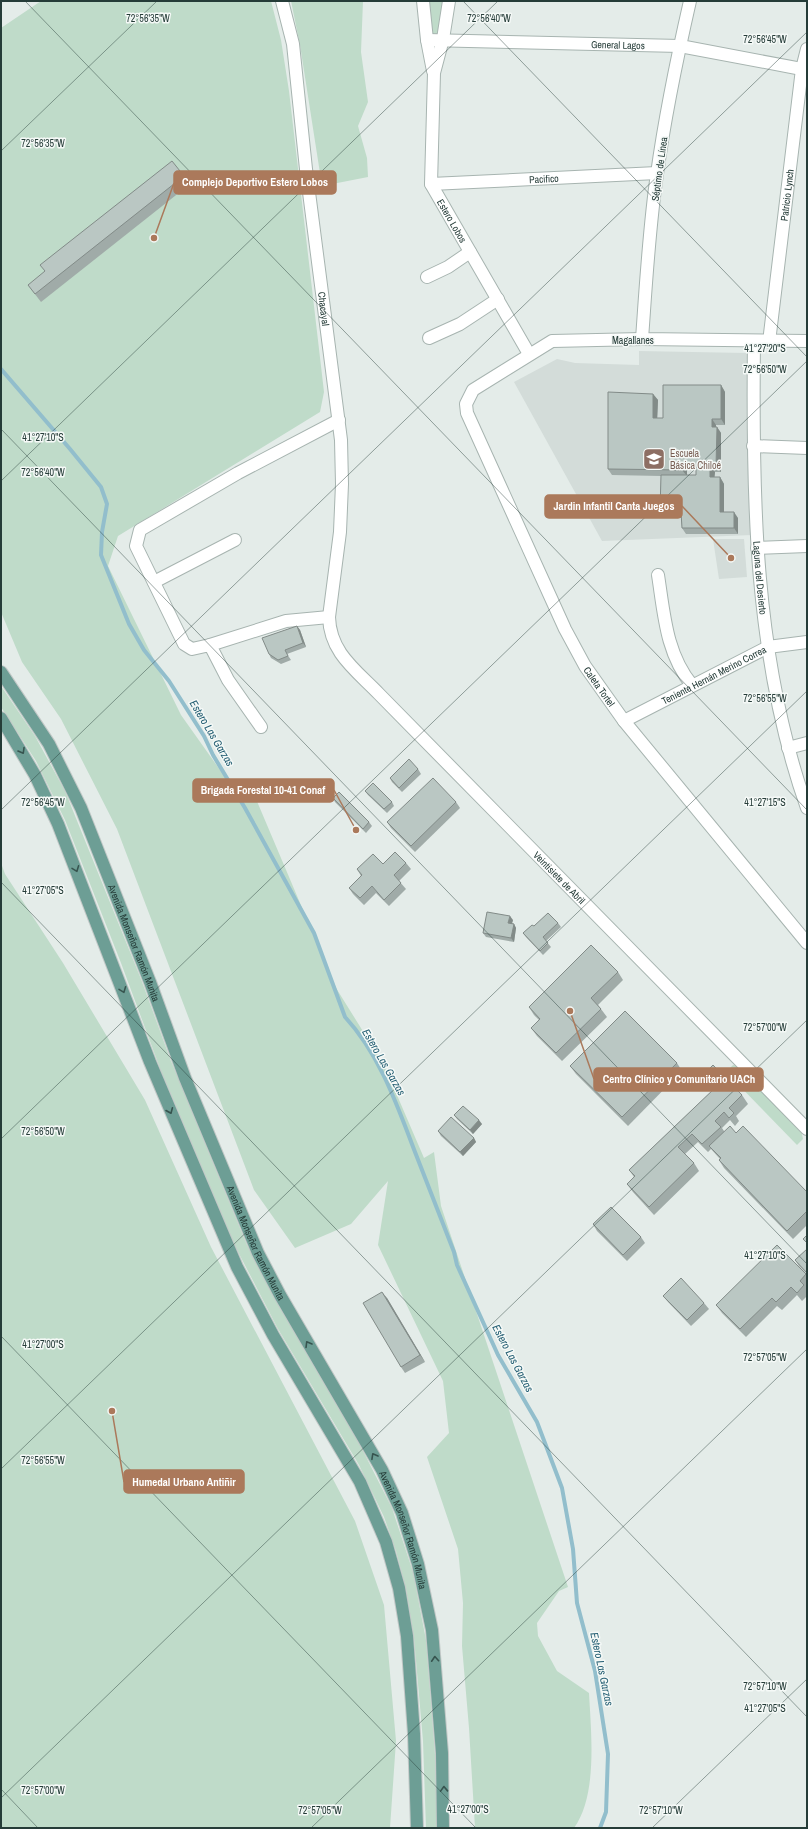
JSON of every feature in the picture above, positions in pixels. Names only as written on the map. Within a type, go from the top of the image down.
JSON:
[{"type":"main road","name":"Avenida Monseñor Ramón Munita","points":[[2,675],[49,744],[78,802],[147,975],[185,1078],[258,1253],[280,1295],[379,1464],[402,1513],[418,1564],[432,1630],[442,1753],[443,1828]]},
{"type":"main road","name":"Avenida Monseñor Ramón Munita","points":[[1,718],[35,775],[58,824],[150,1062],[237,1266],[273,1335],[360,1482],[386,1542],[399,1588],[407,1636],[414,1728],[417,1828]]},
{"type":"street","name":"Chacayal","points":[[282,1],[293,44],[306,169],[339,420],[342,484],[340,532],[328,617]]},
{"type":"street","name":"Estero Lobos","points":[[423,1],[427,40],[434,73]]},
{"type":"street","name":"Estero Lobos","points":[[449,1],[443,39],[434,73],[431,184],[434,192],[529,354]]},
{"type":"street","name":"Séptimo de Línea","points":[[642,340],[648,255],[657,173],[680,46],[690,1]]},
{"type":"street","name":"General Lagos","points":[[427,40],[443,39],[680,46],[805,69]]},
{"type":"street","name":"Patricio Lynch","points":[[769,342],[807,49]]},
{"type":"street","name":"Pacifico","points":[[431,184],[657,173]]},
{"type":"street","points":[[427,277],[470,252]]},
{"type":"street","points":[[429,338],[460,324],[498,299]]},
{"type":"street","name":"Magallanes","points":[[473,390],[552,341],[807,341]]},
{"type":"street","name":"Laguna del Desierto","points":[[754,342],[753,446],[757,548],[768,646],[775,698],[788,748],[807,808]]},
{"type":"street","name":"Caleta Tortel","points":[[473,390],[466,404],[471,423],[565,629],[585,666],[624,721],[807,943]]},
{"type":"street","points":[[328,617],[286,621],[210,645],[192,649],[184,644],[136,546],[140,530],[238,473],[339,420]]},
{"type":"street","points":[[753,446],[807,448]]},
{"type":"street","points":[[154,582],[235,540]]},
{"type":"street","points":[[757,548],[807,546]]},
{"type":"street","points":[[658,575],[665,628],[675,658],[684,675],[692,685]]},
{"type":"street","name":"Veintisiete de Abril","points":[[328,617],[329,632],[342,656],[807,1129]]},
{"type":"street","name":"Teniente Hernán Merino Correa","points":[[624,721],[768,646],[807,642]]},
{"type":"street","points":[[210,645],[228,680],[261,727]]},
{"type":"street","points":[[788,748],[807,743]]},
{"type":"shaded area","name":"Escuela Básica Chiloé","points":[[639,351],[746,353],[751,359],[752,535],[602,541],[514,382],[557,359],[575,363],[639,365]]},
{"type":"shaded area","points":[[713,539],[744,539],[747,577],[719,579]]},
{"type":"green space","points":[[41,1],[271,1],[281,40],[289,91],[324,392],[320,412],[118,536],[108,566],[181,715],[230,784],[253,792],[336,988],[384,1065],[424,1158],[434,1152],[441,1206],[568,1587],[559,1591],[537,1623],[538,1636],[557,1671],[589,1693],[591,1744],[590,1781],[582,1814],[574,1828],[475,1828],[462,1646],[463,1603],[458,1549],[427,1457],[449,1433],[443,1381],[378,1245],[388,1181],[351,1224],[295,1248],[254,1190],[117,829],[61,719],[22,662],[1,612],[1,28]]},
{"type":"green space","points":[[291,1],[363,1],[361,52],[368,102],[358,126],[367,158],[368,177],[322,186],[300,45]]},
{"type":"green space","points":[[429,1],[443,1],[437,35],[432,35]]},
{"type":"green space","points":[[1,686],[35,736],[65,791],[141,979],[171,1061],[247,1245],[280,1308],[361,1447],[392,1508],[413,1572],[426,1640],[435,1754],[437,1828],[426,1828],[423,1741],[414,1638],[406,1589],[396,1551],[384,1517],[359,1465],[278,1329],[236,1248],[161,1071],[121,963],[65,820],[36,761],[1,707]]},
{"type":"green space","points":[[1,863],[5,874],[63,963],[145,1100],[211,1247],[355,1521],[384,1605],[396,1741],[390,1828],[1,1828]]},
{"type":"green space","points":[[733,1065],[738,1066],[801,1130],[803,1139],[797,1145],[726,1072]]},
{"type":"building","points":[[172,161],[184,176],[35,294],[28,285],[45,271],[40,265]]},
{"type":"building","points":[[663,385],[721,385],[721,419],[712,419],[712,427],[717,427],[716,466],[710,466],[710,477],[720,477],[720,512],[734,512],[734,528],[682,528],[681,512],[660,511],[661,475],[696,475],[696,464],[683,464],[682,470],[608,469],[608,392],[653,394],[653,418],[663,418]]},
{"type":"building","points":[[297,626],[303,643],[285,650],[288,656],[278,660],[269,654],[262,638]]},
{"type":"building","points":[[409,759],[418,769],[399,788],[390,778]]},
{"type":"building","points":[[433,778],[456,802],[411,846],[387,822]]},
{"type":"building","points":[[373,783],[392,802],[384,809],[365,791]]},
{"type":"building","points":[[339,792],[369,822],[363,829],[333,798]]},
{"type":"building","points":[[395,852],[406,863],[394,875],[401,883],[384,900],[372,886],[360,898],[349,888],[362,875],[357,869],[373,854],[383,864]]},
{"type":"building","points":[[487,912],[510,916],[508,923],[514,924],[511,938],[483,933]]},
{"type":"building","points":[[548,913],[558,923],[543,937],[548,943],[540,951],[523,933],[532,925],[534,926]]},
{"type":"building","points":[[591,945],[618,972],[591,998],[601,1009],[556,1053],[531,1028],[540,1019],[529,1007]]},
{"type":"building","points":[[625,1011],[677,1063],[622,1117],[570,1066]]},
{"type":"building","points":[[713,1065],[742,1095],[729,1108],[734,1113],[729,1118],[724,1112],[715,1121],[721,1127],[702,1144],[692,1134],[678,1147],[694,1163],[649,1207],[627,1184],[635,1176],[629,1170],[716,1087],[704,1074]]},
{"type":"building","points":[[463,1106],[479,1120],[470,1130],[454,1115]]},
{"type":"building","points":[[451,1117],[474,1138],[460,1152],[438,1131]]},
{"type":"building","points":[[730,1126],[736,1133],[743,1126],[807,1192],[807,1211],[787,1231],[719,1160],[721,1158],[709,1146]]},
{"type":"building","points":[[611,1207],[641,1237],[623,1255],[593,1224]]},
{"type":"building","points":[[807,1235],[807,1243],[803,1239]]},
{"type":"building","points":[[777,1245],[806,1274],[800,1281],[804,1285],[797,1293],[791,1287],[776,1302],[772,1298],[740,1329],[716,1305]]},
{"type":"building","points":[[807,1249],[807,1273],[795,1260]]},
{"type":"building","points":[[681,1278],[704,1303],[687,1320],[663,1296]]},
{"type":"building","points":[[382,1292],[420,1355],[401,1367],[363,1303]]},
{"type":"waterway","name":"Estero Las Garzas","points":[[1,369],[101,487],[107,504],[102,532],[101,555],[129,624],[144,650],[169,681],[204,736],[213,755],[245,808],[314,933],[345,1017],[357,1032],[378,1064],[394,1099],[454,1252],[457,1265],[498,1355],[537,1422],[562,1488],[573,1549],[577,1603],[595,1671],[608,1754],[606,1812],[600,1828]]},
{"type":"place","name":"Complejo Deportivo Estero Lobos","points":[[154,238]]},
{"type":"place","name":"Escuela Básica Chiloé","points":[[654,459]]},
{"type":"place","name":"Jardin Infantil Canta Juegos","points":[[731,558]]},
{"type":"place","name":"Brigada Forestal 10-41 Conaf","points":[[356,830]]},
{"type":"place","name":"Centro Clínico y Comunitario UACh","points":[[570,1011]]},
{"type":"place","name":"Humedal Urbano Antiñir","points":[[112,1411]]}]
